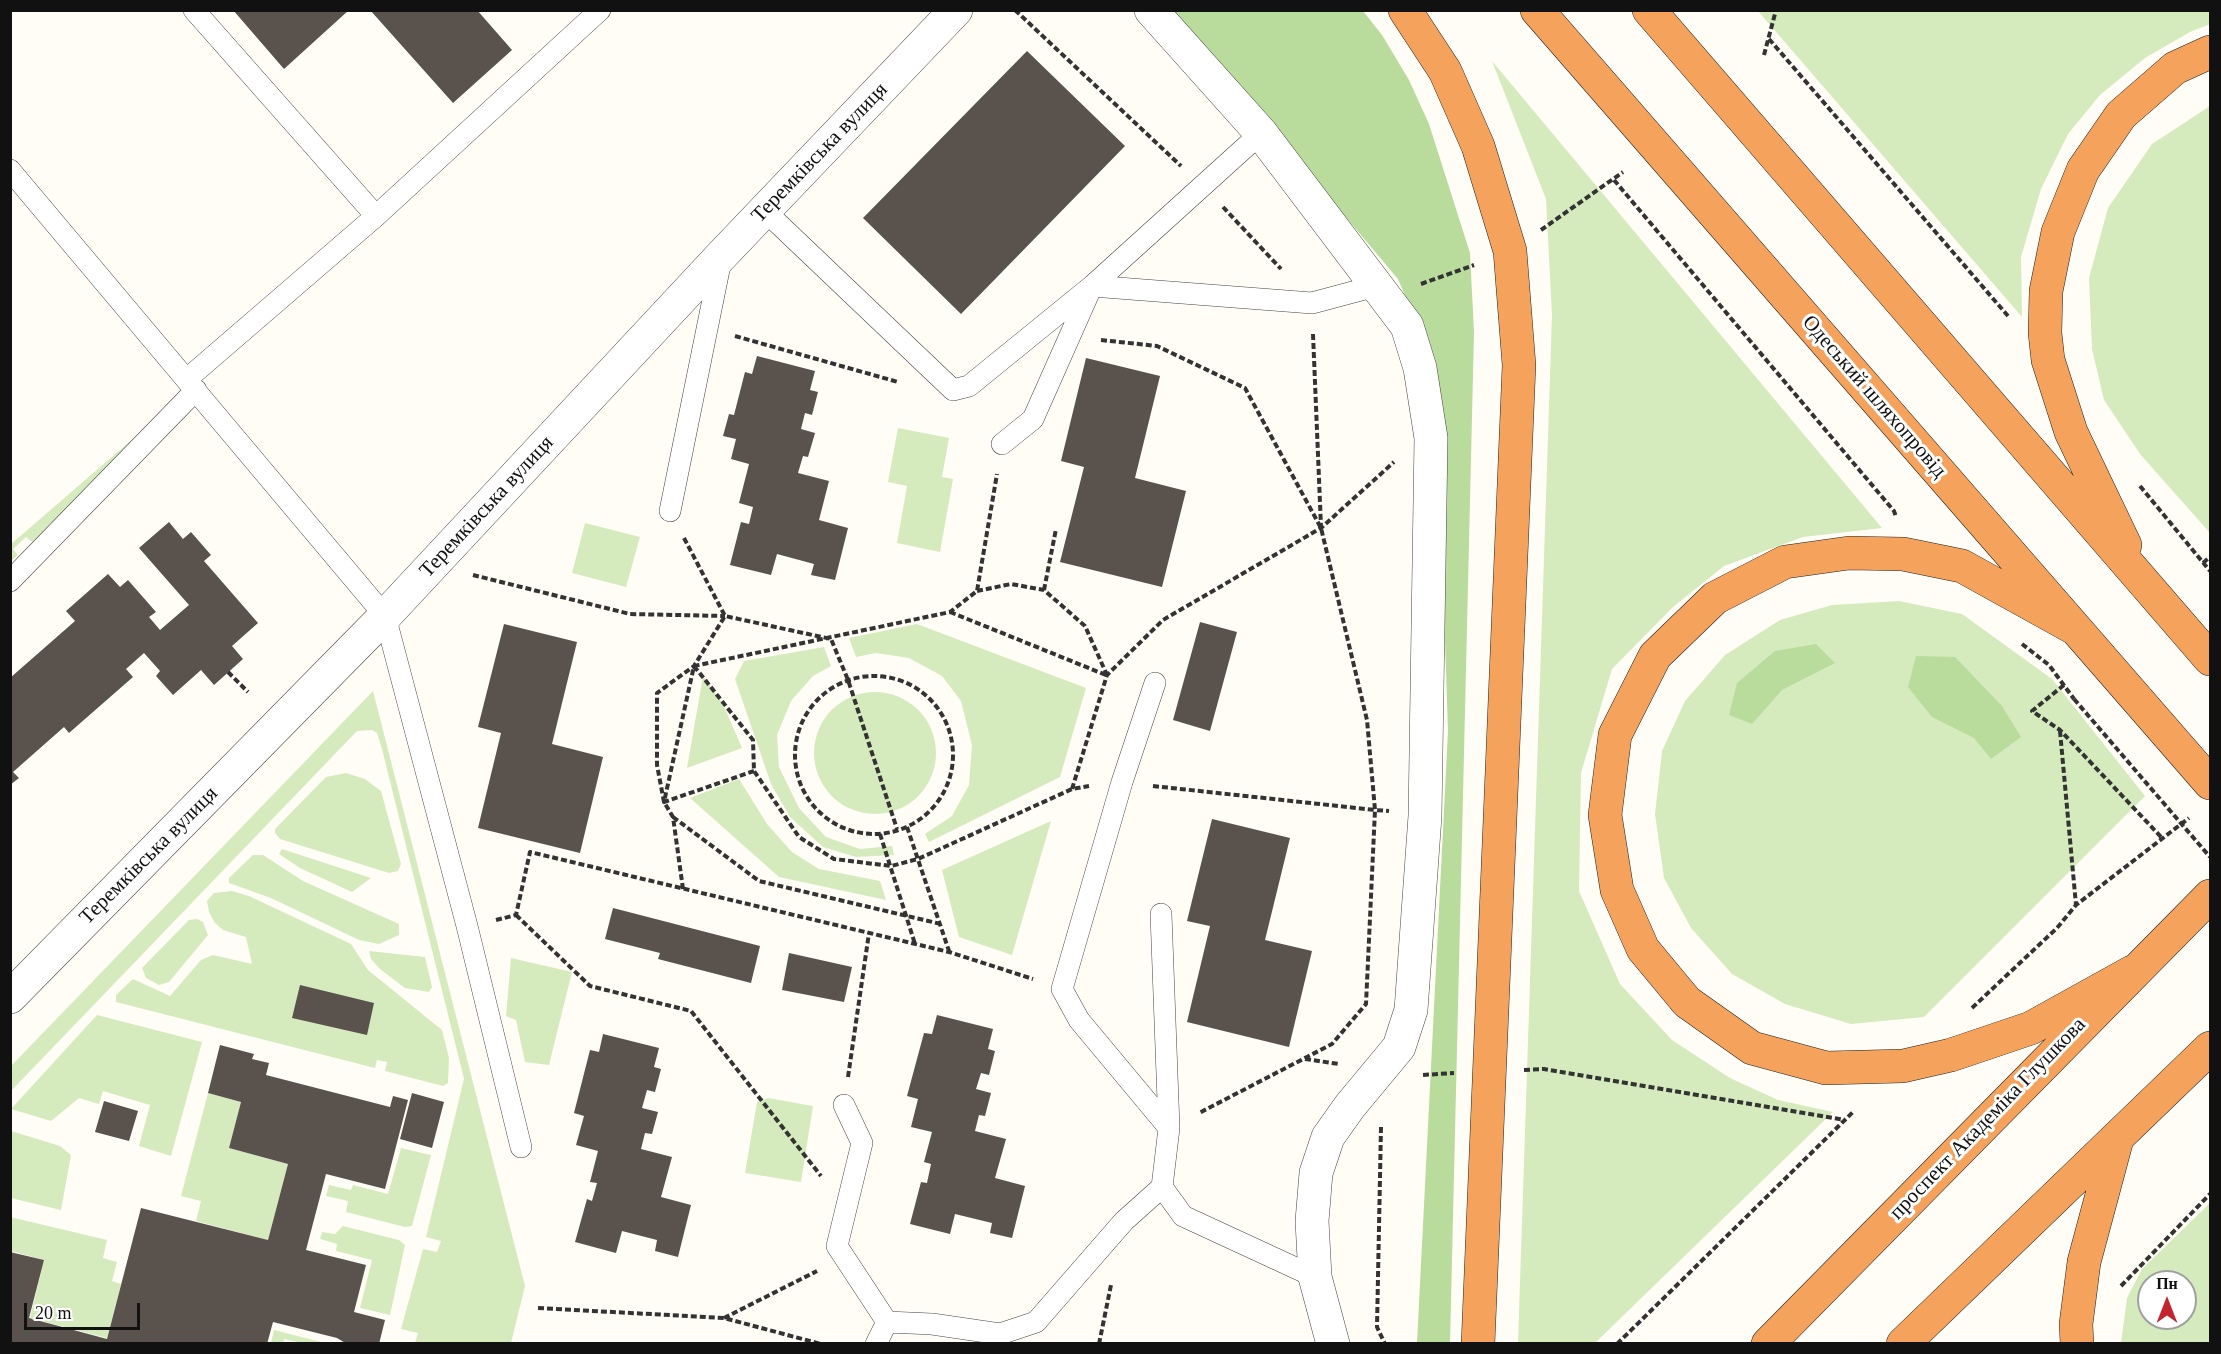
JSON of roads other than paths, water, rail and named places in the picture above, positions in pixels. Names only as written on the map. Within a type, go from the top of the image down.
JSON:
[{"type":"highway","points":[[1405,10],[1444,70],[1478,146],[1510,251],[1519,365],[1478,1344]]},
{"type":"highway","name":"Одеський шляхопровід","points":[[1537,10],[2211,783]]},
{"type":"highway","points":[[1649,10],[2211,659]]},
{"type":"highway","points":[[2142,582],[2071,432],[2048,360],[2045,333],[2046,291],[2058,232],[2083,170],[2121,115],[2175,68],[2211,52]]},
{"type":"highway","points":[[2074,628],[1962,566],[1888,553],[1849,553],[1785,562],[1715,598],[1655,656],[1615,735],[1605,815],[1617,890],[1643,949],[1687,1002],[1752,1048],[1826,1068],[1903,1066],[1952,1055],[2031,1028],[2132,972]]},
{"type":"highway","name":"проспект Академіка Глушкова","points":[[1768,1344],[2132,972],[2211,896]]},
{"type":"highway","points":[[1903,1344],[2211,1048]]},
{"type":"highway","points":[[2077,1344],[2076,1324],[2084,1262],[2117,1139]]},
{"type":"street","name":"Теремківська вулиця","points":[[10,997],[385,616],[721,256],[956,10]]},
{"type":"street","points":[[1151,10],[1261,133],[1377,283],[1407,326],[1420,368],[1431,438],[1425,816],[1411,1010],[1406,1032],[1399,1047],[1350,1106],[1328,1137],[1316,1173],[1312,1221],[1315,1277],[1333,1344]]},
{"type":"lane","points":[[194,10],[376,216]]},
{"type":"lane","points":[[10,581],[191,385],[600,10]]},
{"type":"lane","points":[[765,211],[953,390],[969,386],[1092,286],[1261,133]]},
{"type":"lane","points":[[10,170],[385,616],[467,926],[521,1147]]},
{"type":"lane","points":[[670,511],[721,256]]},
{"type":"lane","points":[[1092,286],[1312,303],[1368,288],[1377,283]]},
{"type":"lane","points":[[1002,444],[1033,419],[1092,286]]},
{"type":"lane","points":[[1155,683],[1122,782],[1062,989],[1079,1020],[1169,1128]]},
{"type":"lane","points":[[887,1322],[932,1324],[1000,1334],[1036,1322],[1124,1221],[1162,1187],[1169,1128],[1161,914]]},
{"type":"lane","points":[[844,1105],[862,1143],[837,1245],[887,1322]]},
{"type":"lane","points":[[1162,1187],[1183,1216],[1315,1277]]},
{"type":"lane","points":[[876,1344],[887,1322]]}]
